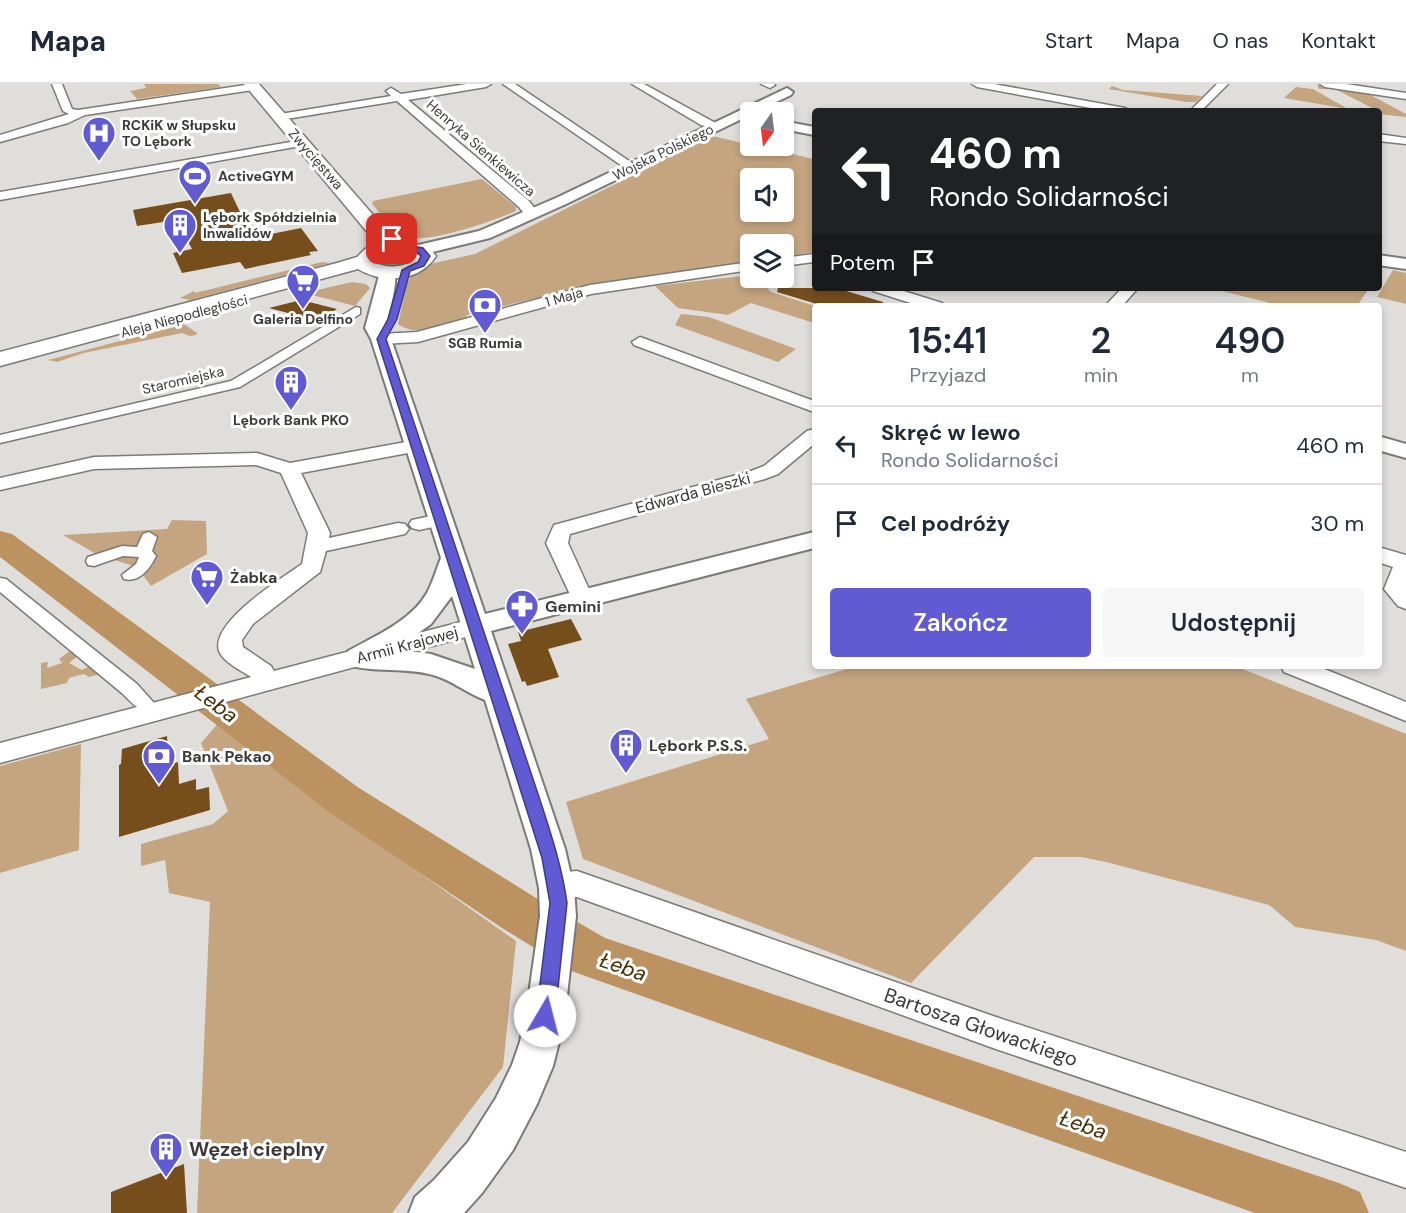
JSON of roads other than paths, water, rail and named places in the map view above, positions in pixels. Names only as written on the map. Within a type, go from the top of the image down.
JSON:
[{"type":"main road","name":"Zwycięstwa","points":[[252,85],[302,143],[381,259]]},
{"type":"main road","points":[[416,251],[421,264],[381,259],[416,251]]},
{"type":"main road","name":"Aleja Niepodległości","points":[[0,359],[381,259]]},
{"type":"main road","name":"Aleja Niepodległości","points":[[0,367],[381,259]]},
{"type":"street","points":[[57,84],[68,111],[78,113],[252,85]]},
{"type":"street","name":"Henryka Sienkiewicza","points":[[383,84],[500,183],[531,213]]},
{"type":"street","points":[[280,117],[486,84]]},
{"type":"street","points":[[508,84],[632,166]]},
{"type":"street","points":[[637,84],[705,123],[716,126]]},
{"type":"street","points":[[977,84],[1109,108]]},
{"type":"street","points":[[1199,108],[1223,84]]},
{"type":"street","points":[[1324,84],[1406,96]]},
{"type":"street","name":"Wojska Polskiego","points":[[765,102],[777,87]]},
{"type":"street","points":[[0,139],[64,121],[78,113]]},
{"type":"street","name":"Wojska Polskiego","points":[[416,251],[477,238],[561,201],[716,126],[740,117]]},
{"type":"street","points":[[794,127],[812,131]]},
{"type":"street","points":[[1382,138],[1406,141]]},
{"type":"street","points":[[0,196],[302,143]]},
{"type":"street","name":"Wojska Polskiego","points":[[416,251],[496,236],[552,209],[561,201]]},
{"type":"street","points":[[381,259],[392,319],[381,339],[417,447],[419,524],[453,559],[550,858],[558,894],[547,1004],[536,1057],[508,1117],[467,1177],[431,1213]]},
{"type":"street","points":[[794,262],[811,261]]},
{"type":"street","points":[[1382,261],[1406,264]]},
{"type":"street","name":"1 Maja","points":[[381,339],[418,337],[590,290],[740,268]]},
{"type":"street","points":[[888,291],[926,303]]},
{"type":"street","points":[[1116,303],[1127,291]]},
{"type":"street","name":"Staromiejska","points":[[0,439],[236,384],[356,311]]},
{"type":"street","points":[[640,342],[812,406]]},
{"type":"street","name":"Edwarda Bieszki","points":[[582,598],[557,543],[561,530],[758,475],[771,470],[812,437]]},
{"type":"street","points":[[1382,444],[1406,451]]},
{"type":"street","points":[[0,484],[94,463],[257,459],[289,469],[417,447]]},
{"type":"street","points":[[264,684],[262,672],[231,651],[230,639],[245,618],[312,567],[319,533],[289,469]]},
{"type":"street","points":[[316,547],[419,524]]},
{"type":"street","name":"Armii Krajowej","points":[[0,753],[156,706],[264,684],[582,598],[812,540]]},
{"type":"street","points":[[94,561],[112,553],[137,551],[148,556],[147,562],[129,574]]},
{"type":"street","points":[[1382,555],[1406,563],[1395,589],[1406,601]]},
{"type":"street","points":[[358,658],[400,634],[420,619],[436,600],[453,559]]},
{"type":"street","points":[[0,583],[64,638],[156,706]]},
{"type":"street","points":[[358,658],[402,659],[433,665],[457,673],[480,688],[497,693]]},
{"type":"street","points":[[1300,669],[1406,712]]},
{"type":"street","name":"Bartosza Głowackiego","points":[[558,894],[577,884],[993,1032],[1406,1170]]},
{"type":"waterway","name":"Łeba","points":[[0,541],[344,800],[519,913],[591,956],[1339,1213]]},
{"type":"place","name":"RCKiK w Słupsku TO Lębork","points":[[99,162]]},
{"type":"place","name":"ActiveGYM","points":[[195,205]]},
{"type":"place","name":"Lębork Spółdzielnia Inwalidów","points":[[180,254]]},
{"type":"place","name":"Galeria Delfino","points":[[303,310]]},
{"type":"place","name":"SGB Rumia","points":[[485,334]]},
{"type":"place","name":"Lębork Bank PKO","points":[[291,411]]},
{"type":"place","name":"Żabka","points":[[207,606]]},
{"type":"place","name":"Gemini","points":[[522,635]]},
{"type":"place","name":"Lębork P.S.S.","points":[[626,774]]},
{"type":"place","name":"Bank Pekao","points":[[159,785]]},
{"type":"place","name":"Węzeł cieplny","points":[[166,1178]]}]
